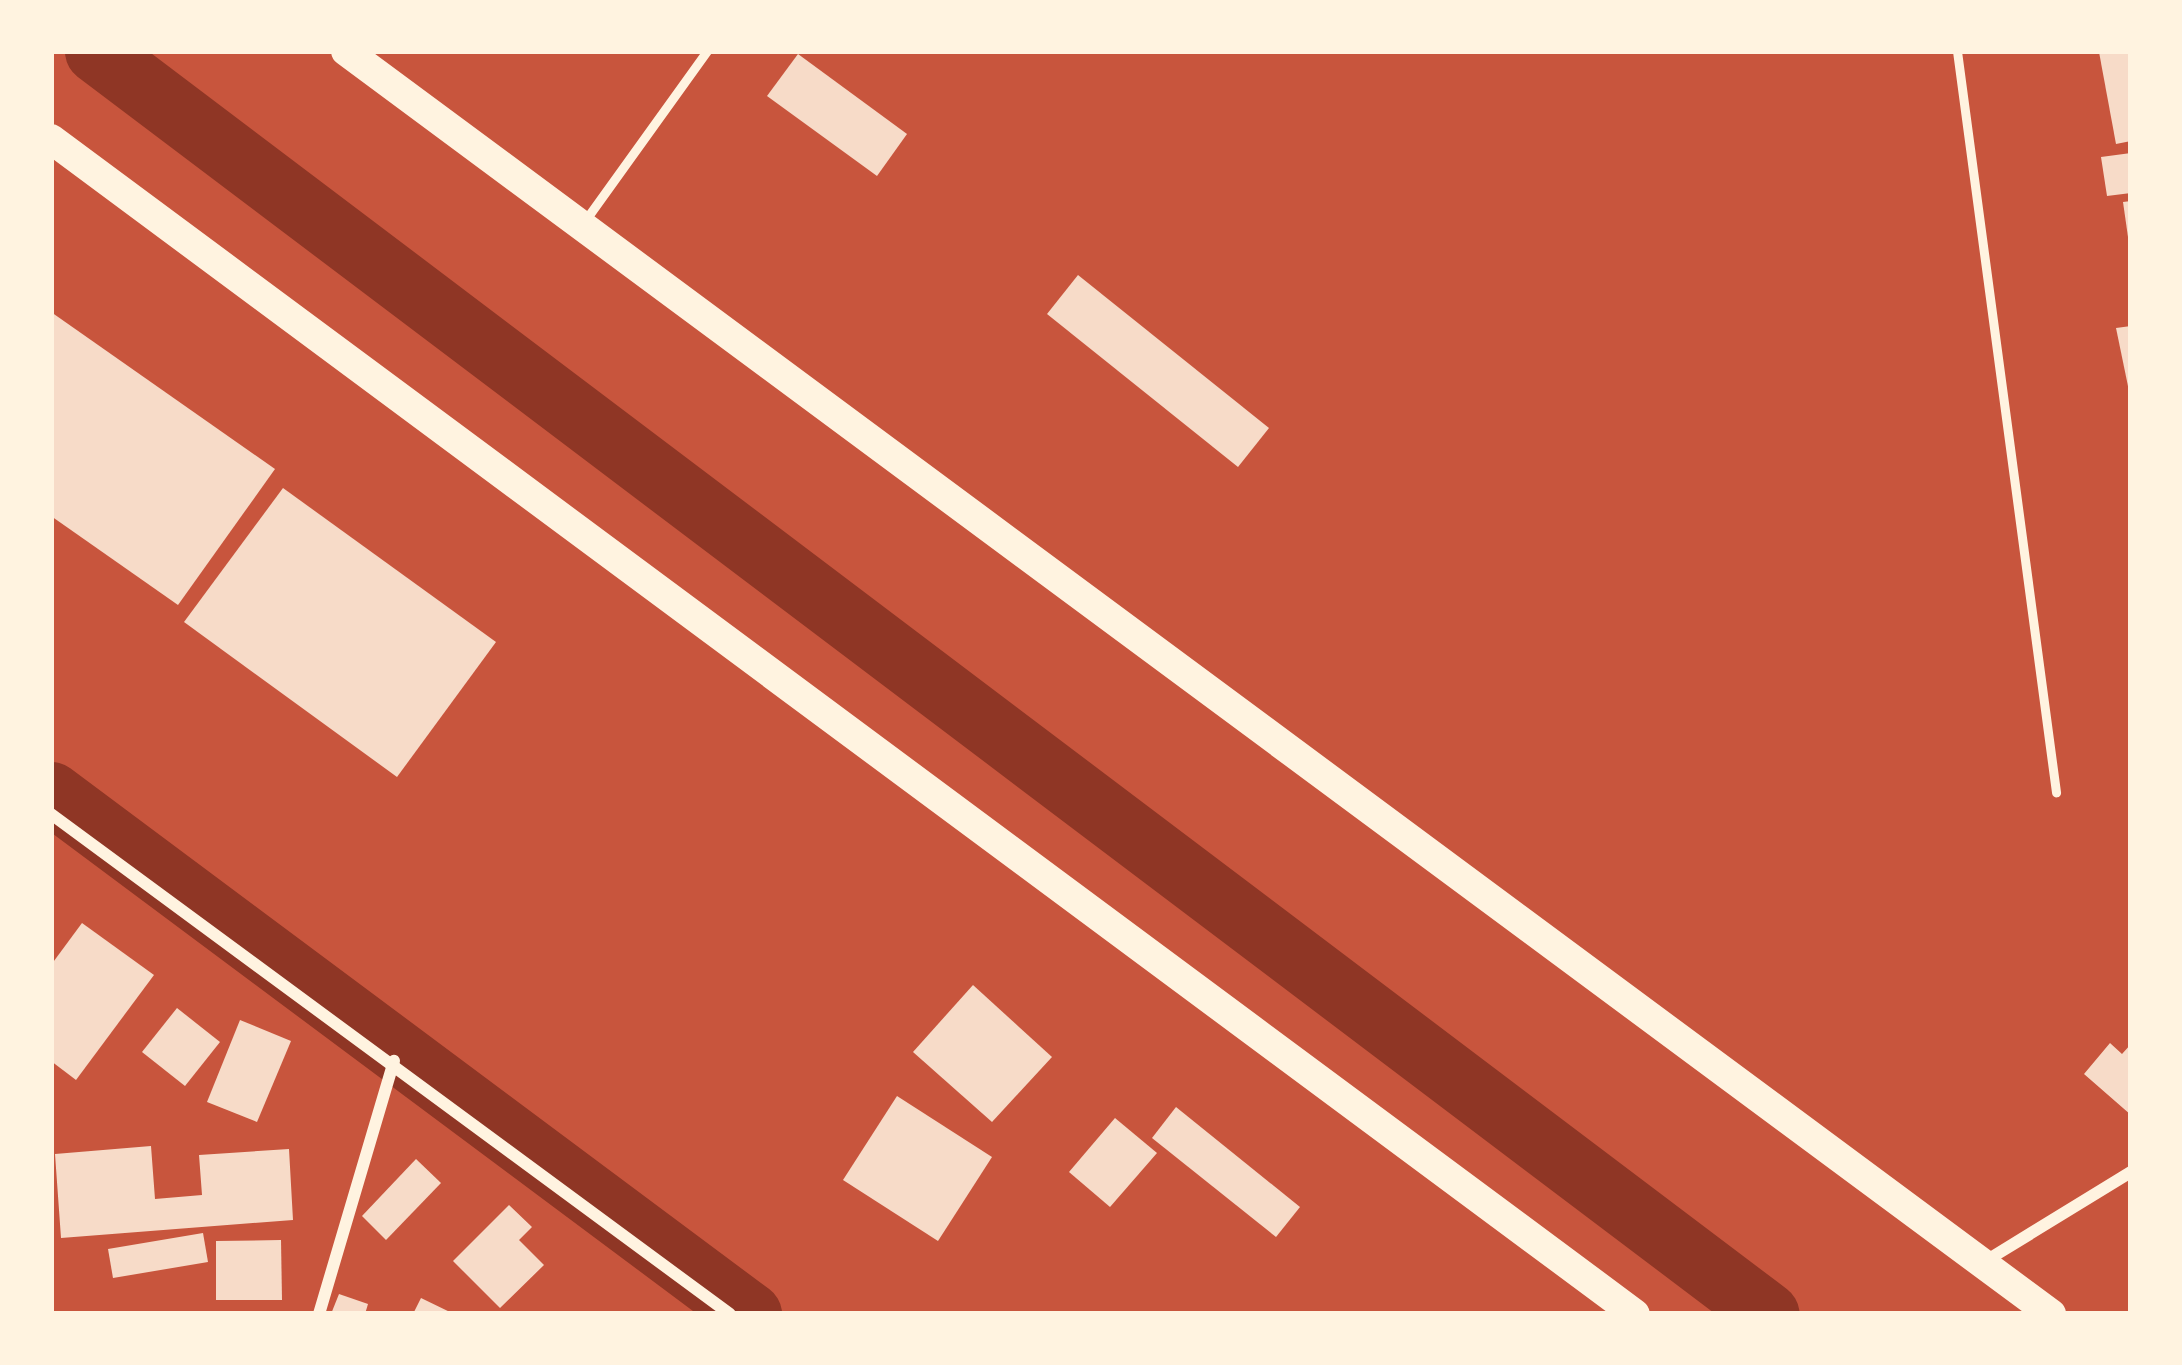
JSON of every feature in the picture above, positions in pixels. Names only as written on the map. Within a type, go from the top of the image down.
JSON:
[{"type":"main road","points":[[346,51],[584,222],[2051,1314]]},
{"type":"main road","points":[[51,139],[1635,1314]]},
{"type":"street","points":[[51,814],[394,1061],[730,1314]]},
{"type":"street","points":[[320,1314],[394,1061]]},
{"type":"street","points":[[1983,1263],[2131,1172]]},
{"type":"lane","points":[[584,222],[707,51]]},
{"type":"lane","points":[[1957,51],[2056,792]]},
{"type":"building","points":[[2131,51],[2131,141],[2116,144],[2099,52]]},
{"type":"building","points":[[798,54],[907,134],[877,176],[767,96]]},
{"type":"building","points":[[2131,153],[2131,193],[2107,196],[2101,157]]},
{"type":"building","points":[[2131,201],[2131,237],[2128,237],[2123,202]]},
{"type":"building","points":[[1078,275],[1269,428],[1238,467],[1047,314]]},
{"type":"building","points":[[51,312],[275,469],[178,605],[51,516]]},
{"type":"building","points":[[2131,326],[2131,390],[2129,391],[2116,328]]},
{"type":"building","points":[[283,488],[496,642],[397,777],[184,622]]},
{"type":"building","points":[[82,923],[154,975],[76,1080],[51,1061],[51,965]]},
{"type":"building","points":[[973,985],[1052,1057],[992,1122],[913,1052]]},
{"type":"building","points":[[177,1008],[220,1042],[185,1086],[142,1052]]},
{"type":"building","points":[[240,1020],[291,1041],[257,1122],[207,1102]]},
{"type":"building","points":[[2110,1043],[2122,1054],[2131,1044],[2131,1115],[2084,1074]]},
{"type":"building","points":[[897,1096],[992,1157],[938,1241],[843,1180]]},
{"type":"building","points":[[1176,1107],[1300,1207],[1276,1237],[1152,1138]]},
{"type":"building","points":[[1115,1118],[1157,1153],[1110,1207],[1069,1172]]},
{"type":"building","points":[[151,1146],[155,1199],[202,1195],[199,1155],[289,1149],[293,1220],[61,1238],[55,1154]]},
{"type":"building","points":[[416,1159],[441,1183],[386,1240],[362,1216]]},
{"type":"building","points":[[509,1205],[532,1227],[519,1240],[544,1265],[500,1308],[453,1261]]},
{"type":"building","points":[[203,1233],[208,1262],[113,1278],[108,1249]]},
{"type":"building","points":[[281,1240],[282,1300],[216,1300],[216,1241]]},
{"type":"building","points":[[339,1294],[368,1304],[365,1314],[331,1314]]},
{"type":"building","points":[[421,1298],[454,1314],[413,1314]]},
{"type":"waterway","points":[[96,51],[1768,1314]]},
{"type":"waterway","points":[[51,793],[750,1314]]}]
